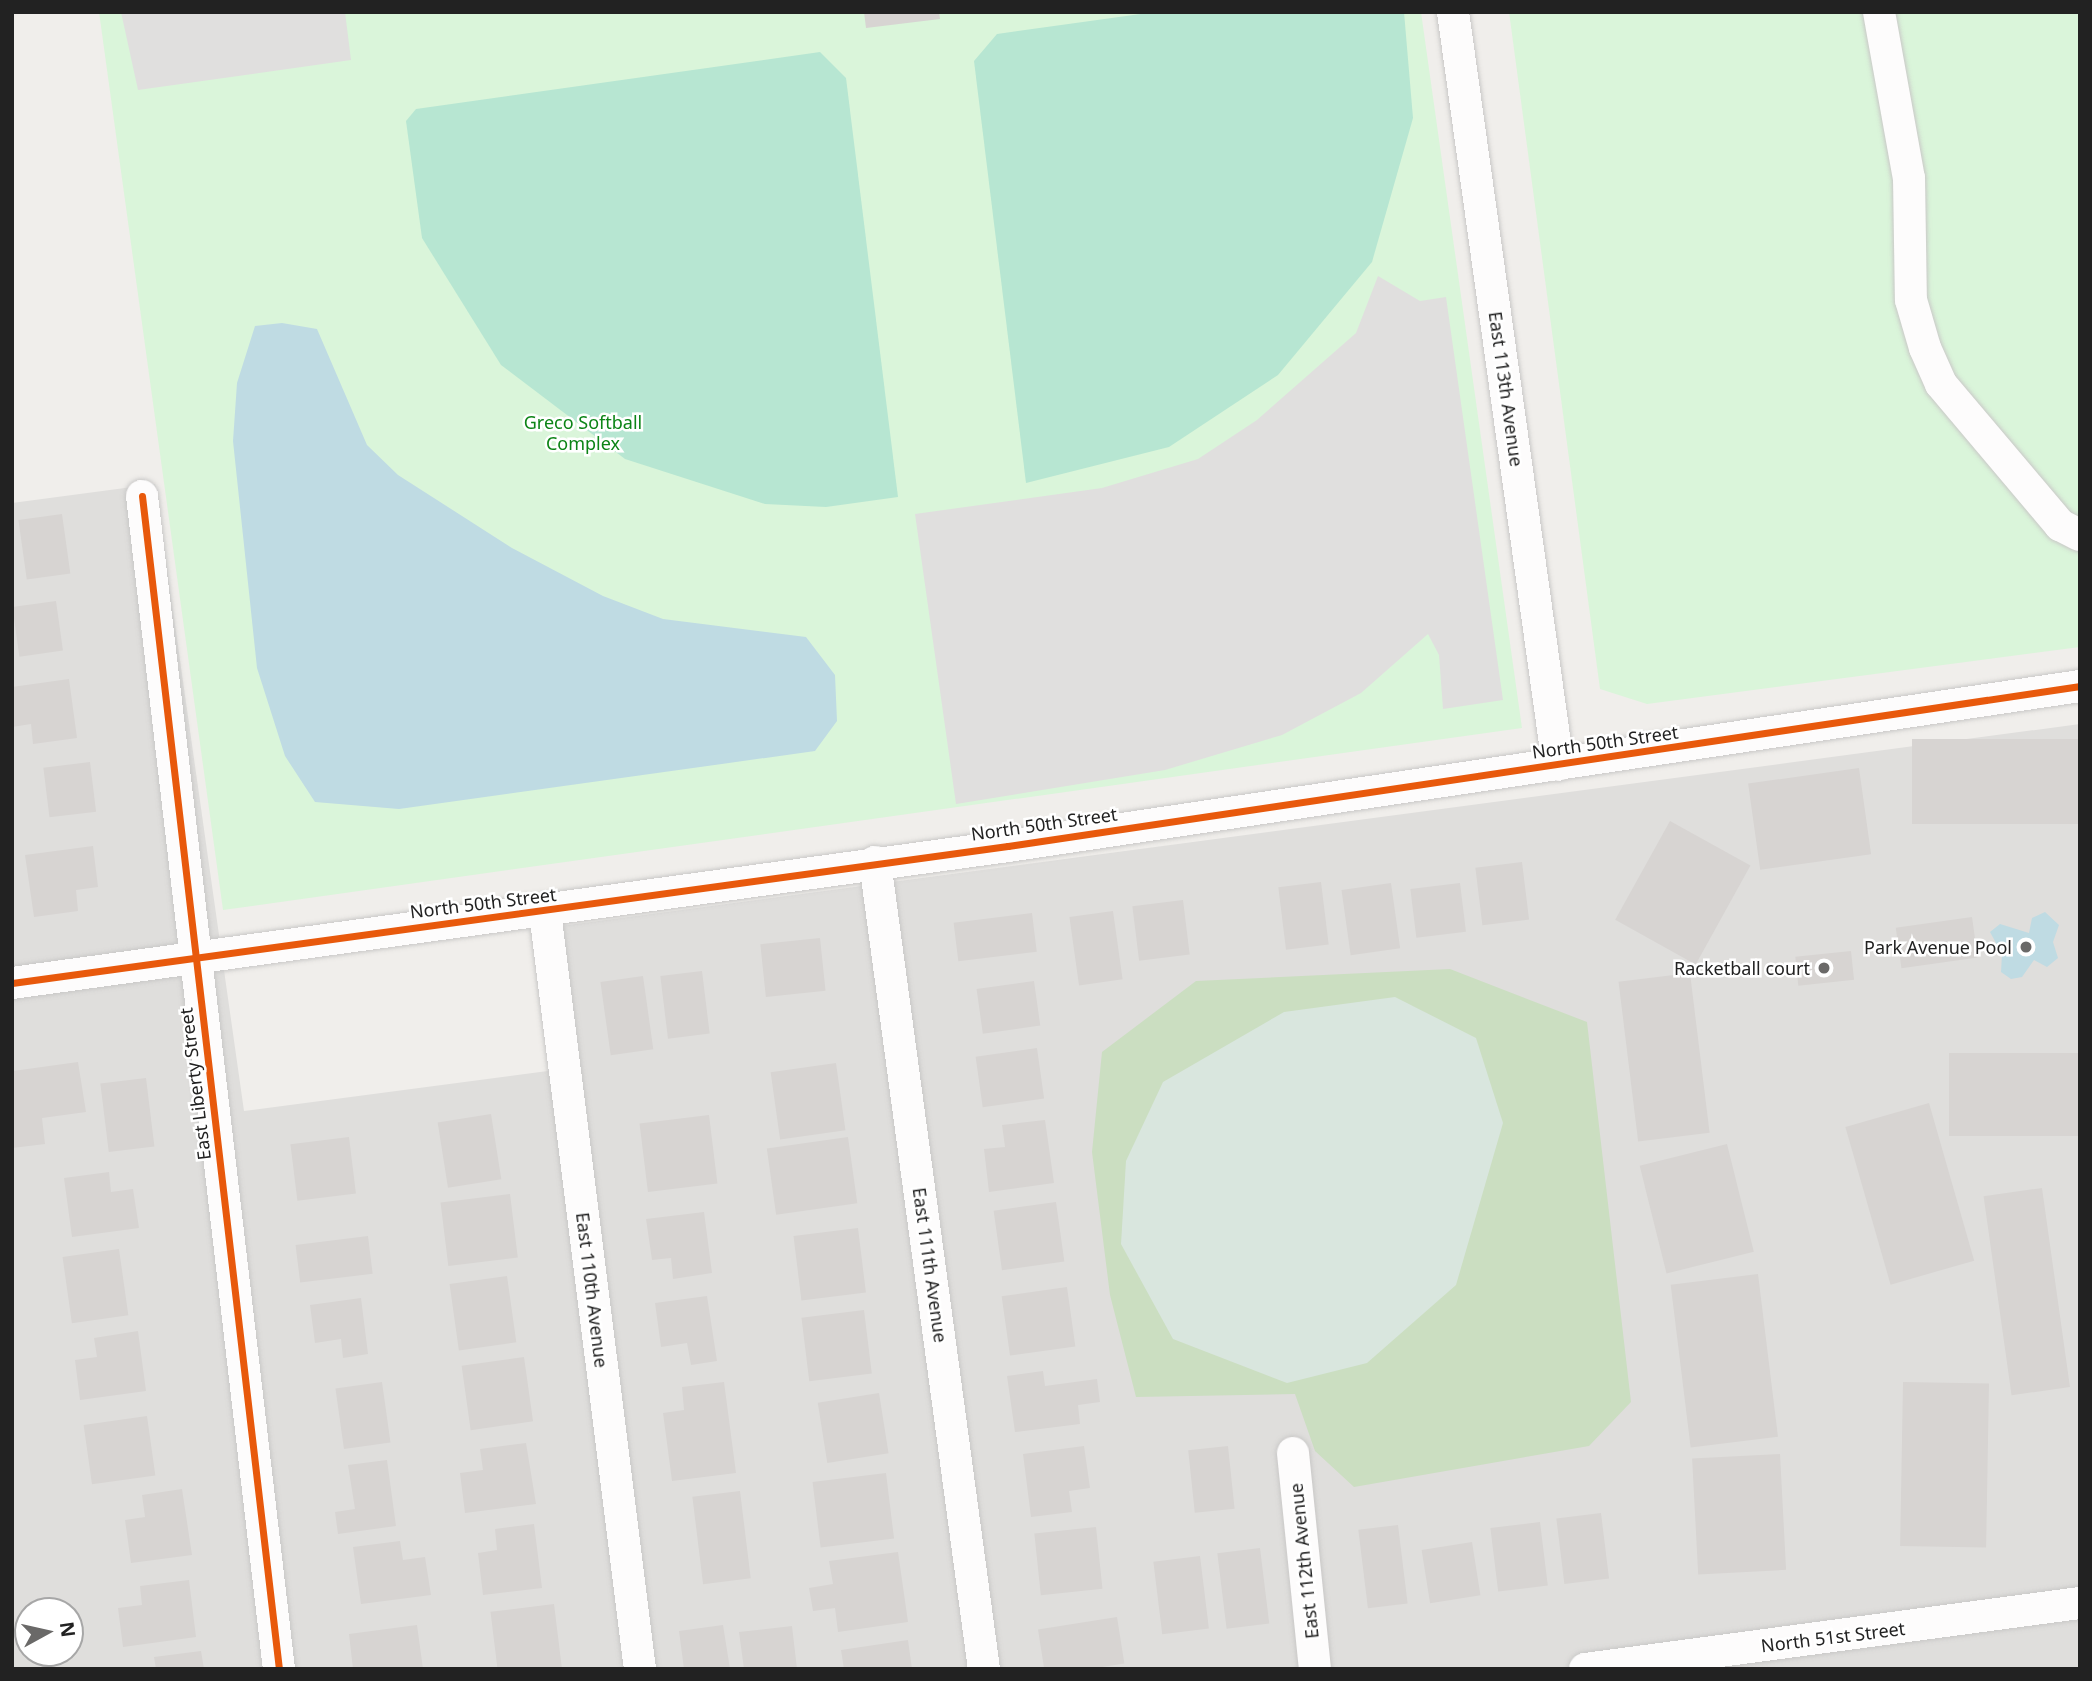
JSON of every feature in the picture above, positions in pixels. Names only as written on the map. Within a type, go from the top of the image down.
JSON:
[{"type":"street","name":"East 113th Avenue","points":[[1453,12],[1558,765]]},
{"type":"street","points":[[1879,12],[1909,178],[1910,300],[1925,348],[1941,384],[2060,525],[2080,535]]},
{"type":"street","name":"East Liberty Street","points":[[142,496],[279,1669]]},
{"type":"street","name":"North 50th Street","points":[[12,983],[195,954],[545,912],[1558,765],[2080,685]]},
{"type":"street","name":"East 111th Avenue","points":[[875,862],[984,1669]]},
{"type":"street","name":"East 110th Avenue","points":[[545,912],[640,1669]]},
{"type":"street","name":"East 112th Avenue","points":[[1293,1452],[1315,1669]]},
{"type":"street","name":"North 51st Street","points":[[1585,1669],[1651,1664],[2080,1604]]},
{"type":"shaded area","points":[[121,12],[345,12],[351,60],[138,90]]},
{"type":"shaded area","points":[[1378,276],[1420,301],[1446,297],[1503,700],[1443,709],[1439,655],[1428,634],[1361,693],[1282,735],[1165,770],[956,804],[915,514],[1102,488],[1198,459],[1257,420],[1356,333]]},
{"type":"shaded area","points":[[155,484],[244,1111],[578,1067],[561,926],[2080,724],[2080,1669],[12,1669],[12,503]]},
{"type":"shaded area","points":[[1395,997],[1476,1038],[1503,1123],[1456,1285],[1367,1363],[1287,1383],[1173,1339],[1121,1244],[1126,1161],[1163,1082],[1284,1012]]},
{"type":"green space","name":"Greco Softball Complex","points":[[99,12],[1421,12],[1522,728],[223,910]]},
{"type":"green space","points":[[1155,12],[1404,12],[1413,118],[1372,262],[1278,375],[1169,447],[1026,483],[974,61],[997,34]]},
{"type":"green space","points":[[1509,12],[2080,12],[2080,647],[1647,704],[1600,689]]},
{"type":"green space","points":[[820,52],[846,78],[898,497],[826,507],[765,504],[625,459],[501,365],[422,238],[406,121],[416,109]]},
{"type":"green space","points":[[1450,969],[1587,1022],[1631,1402],[1589,1446],[1354,1487],[1315,1451],[1295,1394],[1136,1397],[1110,1295],[1092,1152],[1102,1052],[1196,981]]},
{"type":"water","points":[[282,323],[317,329],[367,445],[398,475],[512,548],[603,596],[663,619],[806,637],[835,675],[837,721],[815,751],[399,809],[315,802],[285,756],[257,668],[233,441],[237,383],[255,326]]},
{"type":"water","name":"Park Avenue Pool","points":[[2045,912],[2059,925],[2053,942],[2058,958],[2047,967],[2034,960],[2022,977],[2011,979],[2001,972],[2002,954],[1990,932],[2000,924],[2029,933],[2032,918]]},
{"type":"building","points":[[864,12],[939,12],[940,19],[866,28]]},
{"type":"building","points":[[62,514],[70,573],[27,580],[18,520]]},
{"type":"building","points":[[56,601],[63,651],[19,657],[12,607]]},
{"type":"building","points":[[69,679],[77,738],[33,744],[31,724],[12,727],[12,687]]},
{"type":"building","points":[[1912,739],[2080,739],[2080,824],[1912,824]]},
{"type":"building","points":[[90,762],[96,812],[49,817],[43,768]]},
{"type":"building","points":[[1859,768],[1871,854],[1760,870],[1748,784]]},
{"type":"building","points":[[1670,821],[1750,866],[1696,964],[1615,920]]},
{"type":"building","points":[[93,846],[98,887],[76,890],[78,911],[34,917],[25,855]]},
{"type":"building","points":[[1522,862],[1529,920],[1482,925],[1475,868]]},
{"type":"building","points":[[1321,882],[1329,945],[1286,950],[1278,887]]},
{"type":"building","points":[[1391,883],[1400,948],[1351,955],[1341,890]]},
{"type":"building","points":[[1460,883],[1466,932],[1416,938],[1410,889]]},
{"type":"building","points":[[1183,900],[1190,955],[1139,961],[1132,906]]},
{"type":"building","points":[[1113,911],[1123,979],[1079,985],[1069,917]]},
{"type":"building","points":[[1032,913],[1037,952],[958,961],[954,923]]},
{"type":"building","points":[[1972,917],[1978,958],[1901,968],[1896,928]]},
{"type":"building","points":[[820,938],[826,991],[766,997],[760,944]]},
{"type":"building","name":"Racketball court","points":[[1851,951],[1854,980],[1798,986],[1795,957]]},
{"type":"building","points":[[702,971],[710,1034],[668,1039],[660,976]]},
{"type":"building","points":[[1690,973],[1710,1133],[1638,1142],[1619,982]]},
{"type":"building","points":[[643,976],[653,1049],[611,1055],[600,982]]},
{"type":"building","points":[[1034,981],[1040,1026],[983,1034],[977,989]]},
{"type":"building","points":[[1037,1048],[1044,1099],[983,1107],[976,1057]]},
{"type":"building","points":[[1949,1053],[2080,1053],[2080,1136],[1949,1136]]},
{"type":"building","points":[[78,1062],[86,1112],[42,1118],[45,1144],[12,1148],[13,1071]]},
{"type":"building","points":[[836,1063],[845,1130],[780,1140],[771,1072]]},
{"type":"building","points":[[146,1078],[154,1146],[109,1152],[100,1084]]},
{"type":"building","points":[[1929,1103],[1974,1261],[1891,1285],[1845,1127]]},
{"type":"building","points":[[491,1114],[501,1179],[448,1188],[438,1122]]},
{"type":"building","points":[[709,1115],[717,1183],[648,1192],[640,1124]]},
{"type":"building","points":[[1045,1120],[1054,1183],[989,1192],[984,1149],[1005,1147],[1002,1125]]},
{"type":"building","points":[[349,1137],[356,1194],[297,1201],[290,1144]]},
{"type":"building","points":[[848,1137],[857,1203],[776,1215],[767,1148]]},
{"type":"building","points":[[1727,1144],[1754,1252],[1667,1273],[1640,1166]]},
{"type":"building","points":[[109,1172],[111,1192],[133,1189],[139,1228],[72,1237],[64,1178]]},
{"type":"building","points":[[2042,1188],[2070,1387],[2012,1395],[1984,1196]]},
{"type":"building","points":[[510,1194],[518,1258],[448,1266],[441,1203]]},
{"type":"building","points":[[1056,1202],[1064,1261],[1002,1270],[994,1211]]},
{"type":"building","points":[[704,1212],[712,1273],[673,1279],[671,1258],[652,1260],[646,1219]]},
{"type":"building","points":[[858,1228],[866,1293],[801,1300],[793,1236]]},
{"type":"building","points":[[368,1236],[373,1274],[300,1283],[296,1245]]},
{"type":"building","points":[[119,1249],[128,1315],[72,1323],[63,1257]]},
{"type":"building","points":[[1758,1274],[1778,1437],[1691,1448],[1671,1285]]},
{"type":"building","points":[[507,1276],[516,1342],[459,1350],[450,1284]]},
{"type":"building","points":[[1067,1287],[1075,1346],[1010,1356],[1002,1296]]},
{"type":"building","points":[[707,1296],[717,1361],[691,1365],[687,1343],[661,1347],[655,1303]]},
{"type":"building","points":[[361,1298],[368,1354],[343,1358],[341,1339],[315,1343],[310,1305]]},
{"type":"building","points":[[864,1310],[872,1374],[809,1381],[801,1318]]},
{"type":"building","points":[[138,1331],[146,1391],[80,1400],[75,1360],[97,1357],[94,1338]]},
{"type":"building","points":[[524,1357],[533,1421],[471,1430],[462,1366]]},
{"type":"building","points":[[1043,1371],[1045,1386],[1097,1379],[1100,1402],[1078,1405],[1080,1424],[1015,1432],[1007,1376]]},
{"type":"building","points":[[382,1382],[390,1442],[344,1449],[335,1389]]},
{"type":"building","points":[[724,1382],[736,1473],[672,1481],[663,1413],[684,1410],[682,1387]]},
{"type":"building","points":[[1903,1382],[1989,1384],[1986,1547],[1900,1546]]},
{"type":"building","points":[[879,1393],[889,1453],[827,1463],[818,1403]]},
{"type":"building","points":[[147,1416],[155,1475],[92,1484],[84,1425]]},
{"type":"building","points":[[526,1443],[536,1504],[465,1513],[460,1473],[483,1470],[480,1449]]},
{"type":"building","points":[[1084,1446],[1090,1488],[1069,1491],[1072,1512],[1031,1517],[1023,1454]]},
{"type":"building","points":[[1228,1446],[1235,1509],[1195,1513],[1188,1450]]},
{"type":"building","points":[[1780,1454],[1786,1570],[1698,1574],[1692,1459]]},
{"type":"building","points":[[387,1460],[396,1526],[338,1534],[335,1512],[355,1509],[348,1465]]},
{"type":"building","points":[[886,1473],[894,1539],[821,1548],[813,1482]]},
{"type":"building","points":[[182,1489],[192,1555],[131,1563],[125,1520],[145,1517],[142,1495]]},
{"type":"building","points":[[740,1491],[751,1578],[703,1584],[692,1497]]},
{"type":"building","points":[[1601,1513],[1609,1579],[1564,1584],[1556,1518]]},
{"type":"building","points":[[1540,1522],[1548,1586],[1498,1592],[1490,1528]]},
{"type":"building","points":[[534,1524],[542,1588],[483,1595],[478,1553],[497,1550],[495,1529]]},
{"type":"building","points":[[1398,1525],[1408,1603],[1368,1608],[1358,1530]]},
{"type":"building","points":[[1096,1527],[1102,1589],[1041,1595],[1034,1533]]},
{"type":"building","points":[[400,1541],[403,1560],[425,1557],[431,1595],[361,1604],[353,1547]]},
{"type":"building","points":[[1472,1542],[1480,1595],[1430,1603],[1422,1550]]},
{"type":"building","points":[[1260,1548],[1269,1623],[1227,1629],[1217,1553]]},
{"type":"building","points":[[898,1552],[908,1622],[838,1632],[835,1608],[813,1611],[809,1588],[833,1584],[829,1561]]},
{"type":"building","points":[[1200,1556],[1209,1628],[1162,1634],[1153,1562]]},
{"type":"building","points":[[189,1580],[196,1637],[123,1647],[118,1608],[142,1605],[140,1586]]},
{"type":"building","points":[[554,1604],[562,1668],[498,1669],[490,1612]]},
{"type":"building","points":[[1117,1617],[1124,1663],[1089,1669],[1044,1669],[1038,1630]]},
{"type":"building","points":[[417,1625],[423,1669],[353,1669],[349,1634]]},
{"type":"building","points":[[723,1625],[730,1669],[684,1669],[679,1631]]},
{"type":"building","points":[[792,1626],[797,1669],[744,1669],[739,1632]]},
{"type":"building","points":[[908,1640],[912,1669],[844,1669],[841,1650]]},
{"type":"building","points":[[201,1651],[204,1669],[156,1669],[154,1657]]},
{"type":"cycle path","points":[[142,496],[279,1669]]},
{"type":"cycle path","points":[[12,983],[1008,846],[2080,686]]},
{"type":"place","name":"Park Avenue Pool","points":[[2026,947]]},
{"type":"place","name":"Racketball court","points":[[1824,968]]}]
